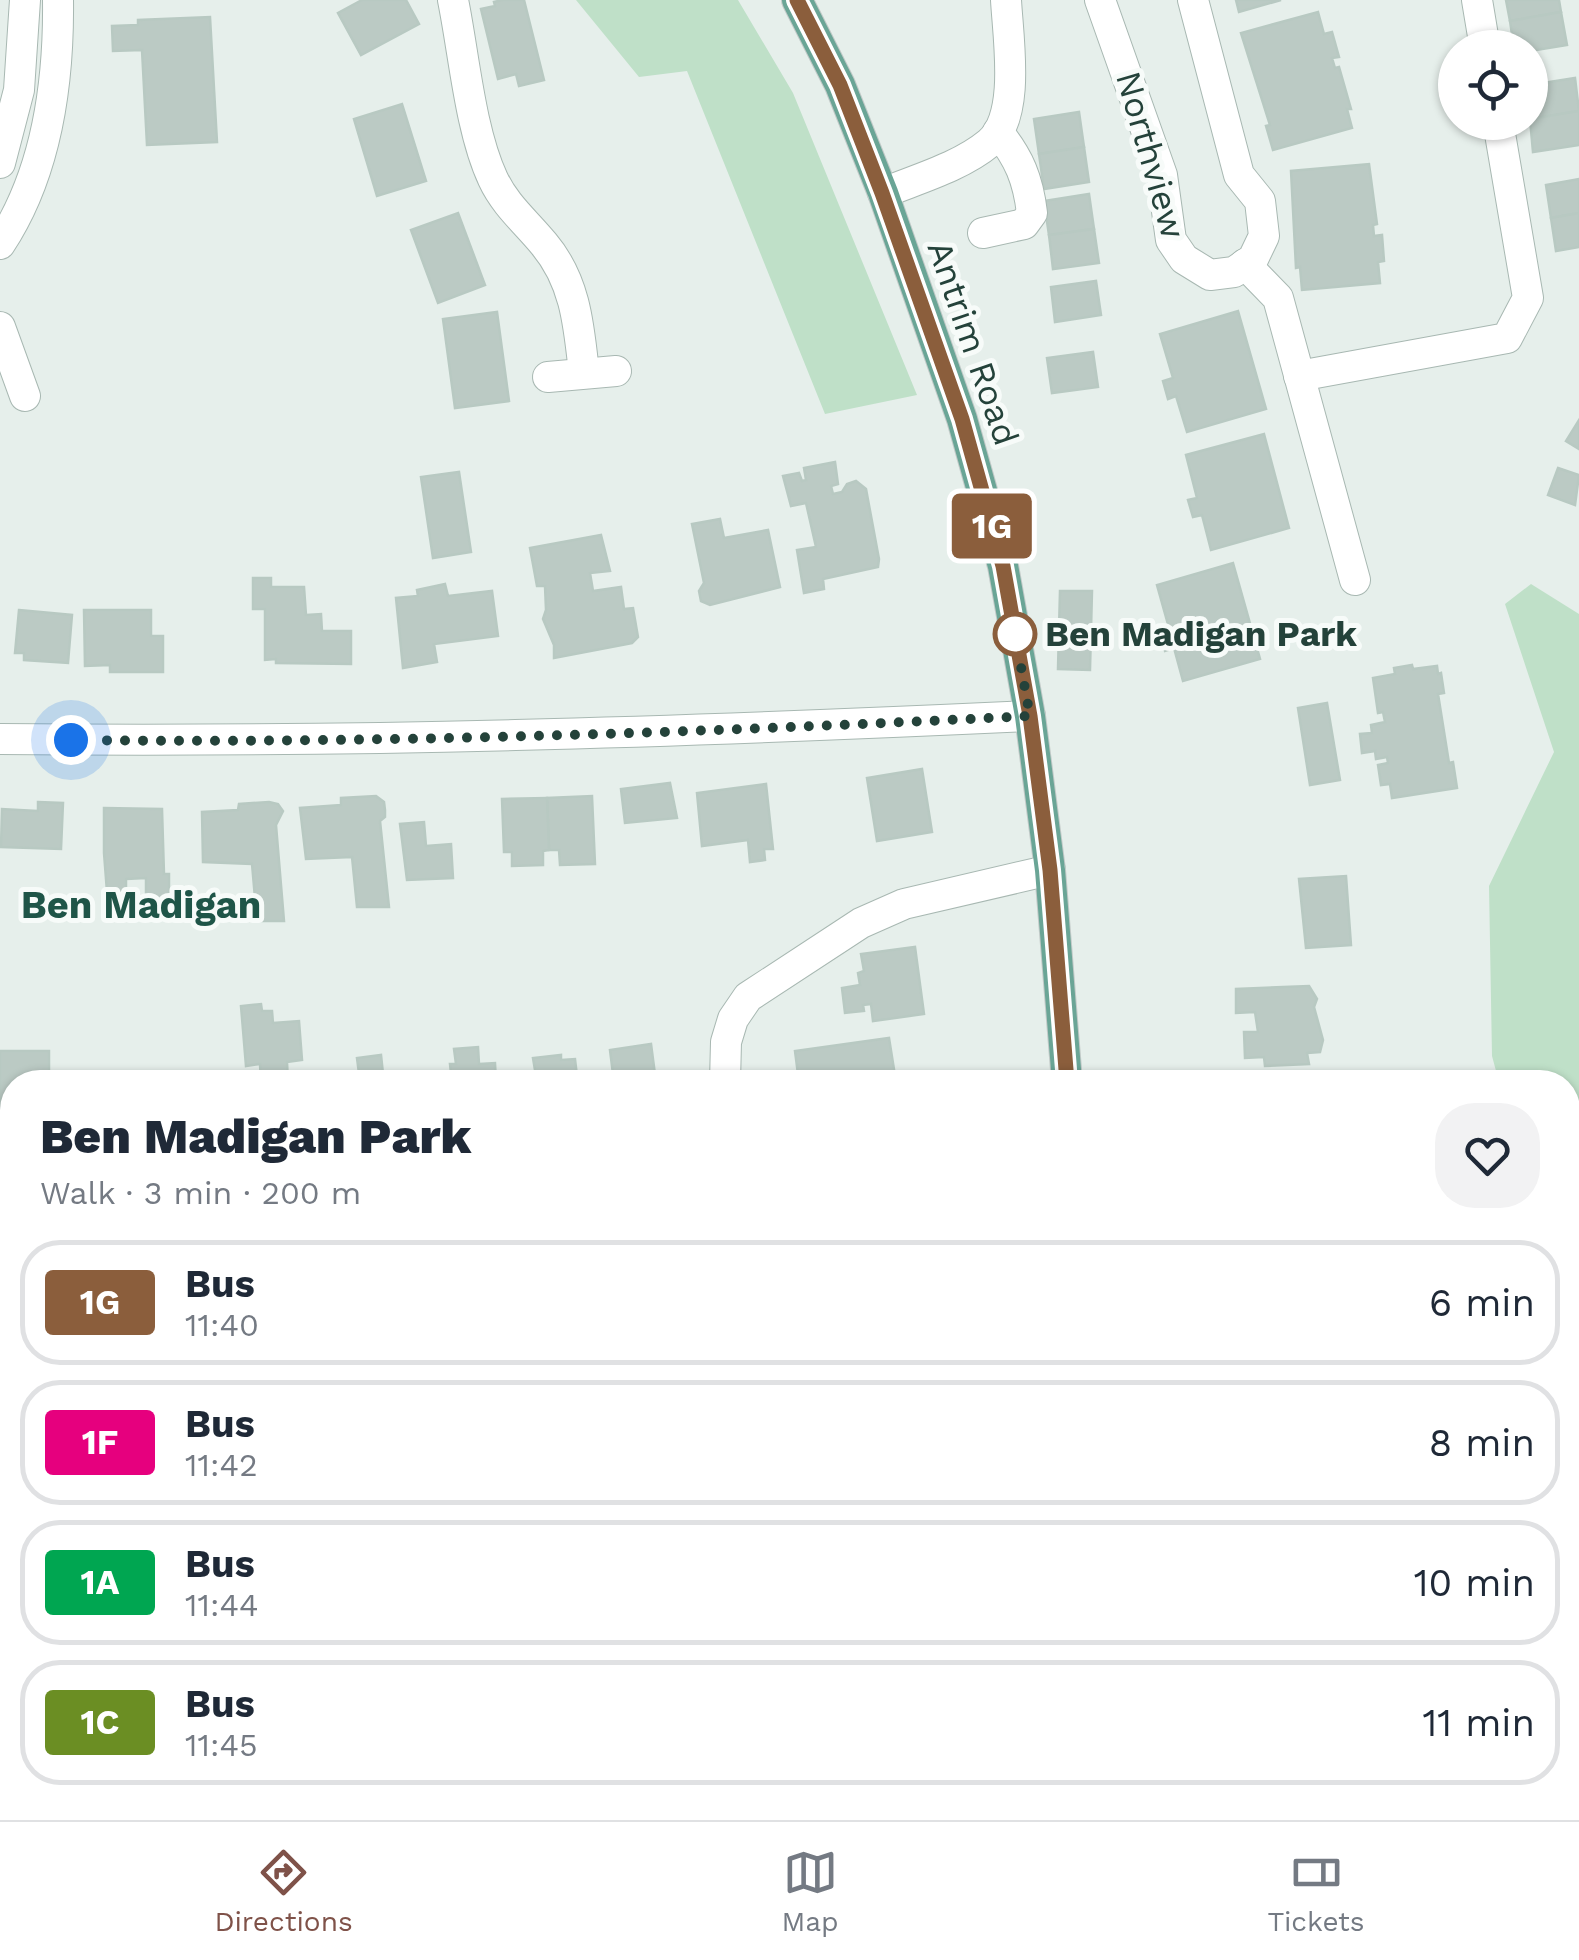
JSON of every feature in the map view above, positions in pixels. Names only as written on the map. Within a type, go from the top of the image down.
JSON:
[{"type":"main road","name":"Antrim Road","points":[[798,0],[840,85],[882,193],[962,419],[1003,566],[1030,716],[1050,870],[1066,1070]]},
{"type":"street","points":[[0,162],[19,90],[24,0]]},
{"type":"street","points":[[0,244],[26,192],[43,144],[56,71],[58,0]]},
{"type":"street","points":[[453,0],[481,144],[493,179],[510,208],[546,246],[568,282],[577,314],[584,373]]},
{"type":"street","points":[[882,193],[992,142],[1006,117],[1010,70],[1006,0]]},
{"type":"street","name":"Northview","points":[[1100,0],[1162,175],[1171,240],[1184,259],[1210,275],[1234,272],[1245,264]]},
{"type":"street","points":[[1193,0],[1239,175],[1260,200],[1264,236],[1254,259],[1245,264],[1278,298],[1354,580]]},
{"type":"street","points":[[1477,0],[1482,30]]},
{"type":"street","points":[[984,233],[1024,224],[1032,213],[1029,186],[1020,160],[998,132]]},
{"type":"street","points":[[1299,376],[1507,338],[1528,298],[1501,140]]},
{"type":"street","points":[[0,327],[24,396]]},
{"type":"street","points":[[548,377],[616,370]]},
{"type":"street","points":[[0,739],[249,742],[539,736],[1030,716]]},
{"type":"street","points":[[725,1070],[726,1042],[734,1018],[748,997],[861,923],[904,904],[1050,870]]},
{"type":"green space","points":[[576,0],[738,0],[793,93],[917,395],[825,414],[687,71],[639,77]]},
{"type":"green space","points":[[1531,584],[1579,614],[1579,1070],[1496,1070],[1492,1056],[1489,886],[1554,752],[1505,604]]},
{"type":"building","points":[[362,0],[406,0],[419,24],[361,55],[338,13]]},
{"type":"building","points":[[502,0],[524,0],[544,80],[519,86],[516,74],[498,79],[481,9]]},
{"type":"building","points":[[1236,0],[1281,0],[1239,12]]},
{"type":"building","points":[[1506,0],[1559,0],[1561,12],[1510,21]]},
{"type":"building","points":[[1318,12],[1324,34],[1332,32],[1339,57],[1332,58],[1335,68],[1339,67],[1351,109],[1347,109],[1352,128],[1273,150],[1266,126],[1270,125],[1241,33]]},
{"type":"building","points":[[1561,12],[1567,45],[1548,48],[1548,30],[1511,30],[1510,21]]},
{"type":"building","points":[[210,17],[217,142],[147,145],[142,50],[113,51],[112,26],[138,25],[138,20]]},
{"type":"building","points":[[1575,78],[1579,111],[1548,116],[1548,82]]},
{"type":"building","points":[[402,104],[426,181],[377,196],[354,119]]},
{"type":"building","points":[[1579,111],[1579,145],[1533,152],[1532,140],[1548,140],[1548,116]]},
{"type":"building","points":[[1079,112],[1084,147],[1039,154],[1034,119]]},
{"type":"building","points":[[1084,147],[1089,182],[1044,189],[1039,154]]},
{"type":"building","points":[[1369,164],[1377,224],[1373,225],[1374,236],[1382,235],[1384,261],[1378,262],[1380,283],[1302,290],[1300,267],[1296,268],[1291,171]]},
{"type":"building","points":[[1579,179],[1579,213],[1551,218],[1546,185]]},
{"type":"building","points":[[1089,194],[1094,229],[1049,235],[1044,201]]},
{"type":"building","points":[[458,213],[485,285],[438,303],[411,230]]},
{"type":"building","points":[[1579,213],[1579,247],[1556,251],[1551,218]]},
{"type":"building","points":[[1094,229],[1099,263],[1053,269],[1049,235]]},
{"type":"building","points":[[1096,281],[1101,315],[1055,322],[1051,287]]},
{"type":"building","points":[[1238,311],[1266,409],[1187,432],[1176,396],[1168,399],[1163,381],[1173,378],[1160,334]]},
{"type":"building","points":[[497,312],[509,401],[455,408],[443,319]]},
{"type":"building","points":[[1093,352],[1098,387],[1052,393],[1047,358]]},
{"type":"building","points":[[1579,420],[1579,449],[1566,441]]},
{"type":"building","points":[[1264,434],[1289,528],[1211,550],[1202,515],[1193,517],[1188,500],[1197,498],[1186,455]]},
{"type":"building","points":[[835,462],[838,484],[831,486],[833,494],[856,481],[866,489],[878,567],[823,579],[824,589],[804,593],[797,550],[816,547],[806,503],[791,506],[783,476],[799,473],[802,481],[806,480],[804,468]]},
{"type":"building","points":[[1558,468],[1579,475],[1575,505],[1548,495]]},
{"type":"building","points":[[459,472],[471,552],[433,558],[421,477]]},
{"type":"building","points":[[720,519],[724,538],[768,530],[780,587],[710,605],[701,601],[699,591],[704,583],[692,524]]},
{"type":"building","points":[[601,535],[610,571],[590,573],[593,591],[621,587],[624,609],[633,608],[638,637],[632,643],[554,658],[554,645],[543,619],[545,586],[537,586],[530,548]]},
{"type":"building","points":[[1233,563],[1260,659],[1183,681],[1174,648],[1165,651],[1160,631],[1169,628],[1157,585]]},
{"type":"building","points":[[253,578],[271,578],[271,587],[304,587],[306,615],[321,614],[322,631],[351,631],[351,664],[265,660],[265,609],[253,609]]},
{"type":"building","points":[[445,584],[448,596],[492,591],[498,636],[434,644],[437,662],[403,668],[396,598],[418,596],[417,590]]},
{"type":"building","points":[[1060,591],[1092,591],[1090,670],[1058,669]]},
{"type":"building","points":[[19,610],[72,615],[68,663],[24,660],[24,653],[15,653]]},
{"type":"building","points":[[84,610],[151,610],[151,636],[163,636],[163,672],[110,672],[110,665],[85,666]]},
{"type":"building","points":[[1412,665],[1413,669],[1437,666],[1438,674],[1441,673],[1444,693],[1438,694],[1457,788],[1392,798],[1390,784],[1381,785],[1378,765],[1388,763],[1387,757],[1376,759],[1375,751],[1362,753],[1360,734],[1372,733],[1371,725],[1385,722],[1383,712],[1378,713],[1373,678],[1395,674],[1394,668]]},
{"type":"building","points":[[1327,703],[1340,780],[1310,785],[1298,708]]},
{"type":"building","points":[[922,769],[932,832],[877,841],[867,778]]},
{"type":"building","points":[[670,783],[677,818],[625,823],[621,789]]},
{"type":"building","points":[[766,784],[773,849],[764,849],[765,860],[750,862],[748,840],[702,846],[697,793]]},
{"type":"building","points":[[376,796],[384,802],[385,810],[380,821],[389,907],[357,907],[352,857],[306,859],[300,808],[341,805],[341,798]]},
{"type":"building","points":[[592,796],[595,864],[560,865],[559,850],[549,850],[547,798]]},
{"type":"building","points":[[547,798],[549,850],[543,851],[543,865],[512,866],[512,852],[504,852],[502,799]]},
{"type":"building","points":[[38,802],[63,803],[61,849],[1,847],[2,809],[38,811]]},
{"type":"building","points":[[239,804],[278,804],[283,811],[276,825],[284,921],[257,921],[252,864],[203,862],[202,812],[238,810]]},
{"type":"building","points":[[104,808],[162,809],[169,903],[146,901],[146,878],[126,879],[126,904],[108,905]]},
{"type":"building","points":[[424,822],[426,846],[451,844],[453,878],[407,880],[400,824]]},
{"type":"building","points":[[1346,876],[1351,945],[1306,948],[1299,879]]},
{"type":"building","points":[[915,947],[924,1014],[873,1021],[871,1004],[863,1005],[864,1011],[845,1013],[842,988],[860,985],[858,973],[864,971],[861,954]]},
{"type":"building","points":[[1309,986],[1317,999],[1314,1007],[1323,1040],[1320,1052],[1307,1053],[1309,1064],[1265,1066],[1264,1057],[1245,1058],[1244,1032],[1258,1032],[1255,1012],[1236,1013],[1236,989]]},
{"type":"building","points":[[261,1004],[262,1011],[272,1011],[273,1023],[299,1021],[302,1060],[287,1062],[287,1070],[260,1070],[260,1064],[246,1066],[241,1006]]},
{"type":"building","points":[[889,1038],[894,1070],[797,1070],[795,1051]]},
{"type":"building","points":[[651,1044],[654,1070],[612,1070],[610,1050]]},
{"type":"building","points":[[478,1047],[479,1064],[495,1063],[495,1070],[451,1070],[450,1064],[456,1064],[454,1049]]},
{"type":"building","points":[[0,1051],[49,1051],[49,1070],[0,1070]]},
{"type":"building","points":[[381,1055],[383,1070],[359,1070],[357,1058]]},
{"type":"building","points":[[561,1055],[561,1060],[575,1059],[576,1070],[535,1070],[533,1058]]},
{"type":"bus line","name":"1G","points":[[797,0],[840,85],[923,305],[962,419],[1003,566],[1030,716],[1050,870],[1066,1070]]},
{"type":"place","name":"Ben Madigan Park","points":[[1015,634]]},
{"type":"district","name":"Ben Madigan","points":[[141,905]]},
{"type":"route","points":[[71,740],[249,742],[558,736],[1030,716],[1015,634]]}]
